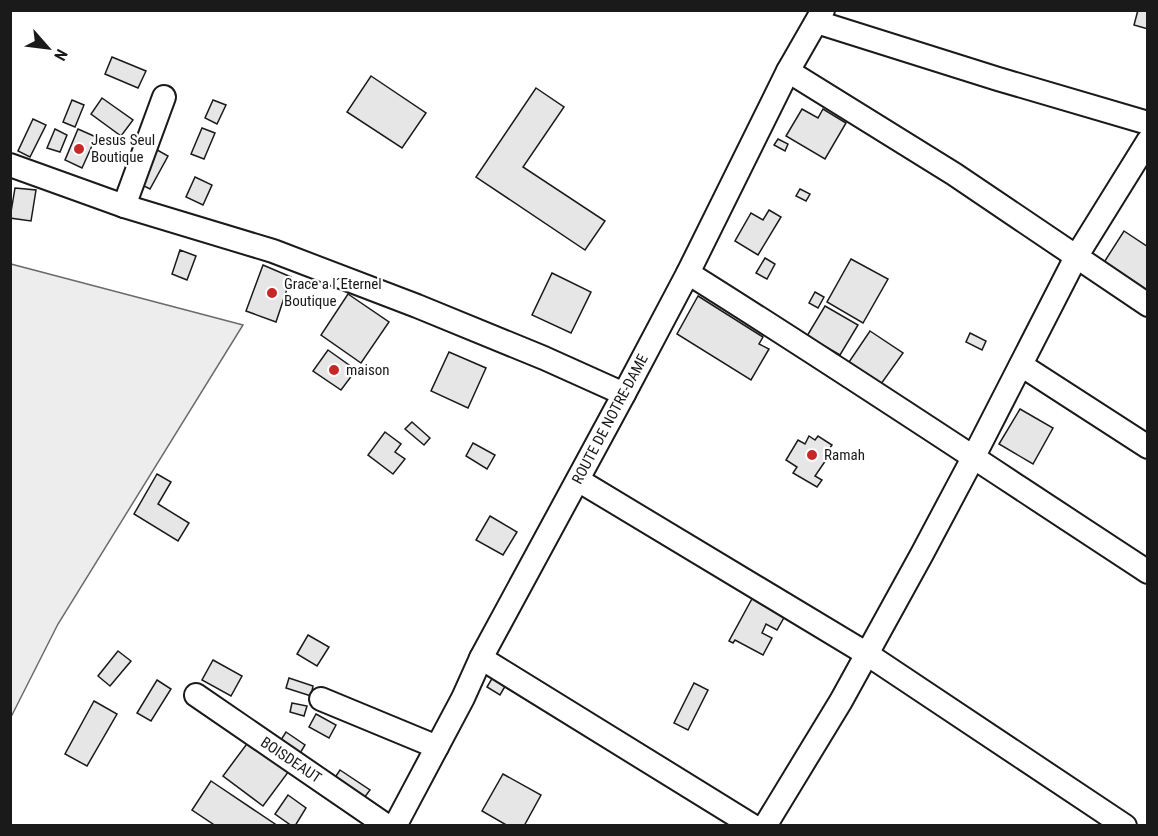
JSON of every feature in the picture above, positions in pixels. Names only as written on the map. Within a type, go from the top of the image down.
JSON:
[{"type":"street","name":"ROUTE DE NOTRE-DAME","points":[[395,825],[688,273],[788,71],[820,16]]},
{"type":"street","points":[[820,16],[998,79],[1148,123]]},
{"type":"street","points":[[788,71],[954,174],[1148,305]]},
{"type":"street","points":[[124,207],[164,97]]},
{"type":"street","points":[[765,825],[867,654],[973,458],[1076,257],[1148,141]]},
{"type":"street","points":[[10,165],[124,207],[273,251],[544,358],[624,394]]},
{"type":"street","points":[[688,273],[917,419],[1148,572]]},
{"type":"street","points":[[1021,365],[1148,447]]},
{"type":"street","points":[[578,480],[867,654],[1125,825]]},
{"type":"street","points":[[482,658],[753,825]]},
{"type":"street","name":"BOISDEAUT","points":[[196,695],[387,825]]},
{"type":"street","points":[[321,699],[437,747]]},
{"type":"shaded area","points":[[11,264],[243,325],[58,624],[11,717]]},
{"type":"building","points":[[1138,10],[1148,10],[1148,29],[1134,25]]},
{"type":"building","points":[[112,57],[146,71],[138,88],[105,74]]},
{"type":"building","points":[[371,76],[426,113],[402,148],[347,112]]},
{"type":"building","points":[[536,88],[564,107],[523,167],[605,221],[585,250],[476,177]]},
{"type":"building","points":[[102,98],[133,120],[121,136],[91,114]]},
{"type":"building","points":[[72,100],[84,105],[75,127],[63,122]]},
{"type":"building","points":[[213,100],[226,105],[217,124],[205,118]]},
{"type":"building","points":[[802,109],[818,118],[823,109],[846,123],[825,159],[786,136]]},
{"type":"building","points":[[33,119],[46,125],[30,157],[18,151]]},
{"type":"building","points":[[202,128],[215,133],[204,159],[191,154]]},
{"type":"building","points":[[55,129],[67,135],[60,152],[47,148]]},
{"type":"building","points":[[78,129],[96,137],[82,168],[65,160]]},
{"type":"building","points":[[778,139],[788,144],[785,151],[774,145]]},
{"type":"building","points":[[152,147],[168,156],[150,189],[134,181]]},
{"type":"building","points":[[195,177],[212,185],[203,205],[186,197]]},
{"type":"building","points":[[15,188],[36,190],[31,221],[10,218]]},
{"type":"building","points":[[800,189],[810,194],[806,201],[796,196]]},
{"type":"building","points":[[769,210],[781,217],[758,255],[735,241],[751,213],[763,220]]},
{"type":"building","points":[[1124,231],[1148,247],[1148,294],[1103,264]]},
{"type":"building","points":[[180,250],[196,256],[187,280],[172,274]]},
{"type":"building","points":[[765,258],[775,264],[767,279],[756,273]]},
{"type":"building","points":[[851,259],[888,279],[863,323],[827,302]]},
{"type":"building","points":[[263,265],[291,277],[276,322],[246,311]]},
{"type":"building","points":[[552,273],[591,292],[571,333],[532,315]]},
{"type":"building","points":[[815,292],[824,297],[818,308],[809,303]]},
{"type":"building","points":[[348,294],[389,322],[361,363],[321,335]]},
{"type":"building","points":[[698,296],[763,337],[759,344],[769,349],[751,380],[677,334]]},
{"type":"building","points":[[825,306],[858,325],[840,355],[807,336]]},
{"type":"building","points":[[870,331],[903,353],[881,384],[849,362]]},
{"type":"building","points":[[970,333],[986,341],[982,350],[966,342]]},
{"type":"building","name":"maison","points":[[328,350],[356,370],[341,390],[313,371]]},
{"type":"building","points":[[449,352],[486,368],[468,408],[431,391]]},
{"type":"building","points":[[1020,409],[1053,428],[1033,464],[999,444]]},
{"type":"building","points":[[412,422],[430,438],[424,445],[405,429]]},
{"type":"building","points":[[385,432],[401,444],[395,452],[405,459],[393,474],[368,455]]},
{"type":"building","points":[[809,436],[815,440],[818,436],[832,445],[829,449],[837,454],[833,460],[828,457],[815,476],[822,480],[817,487],[793,473],[797,467],[786,460],[798,440],[805,444]]},
{"type":"building","points":[[473,443],[495,455],[487,469],[466,456]]},
{"type":"building","points":[[157,474],[171,482],[158,504],[189,523],[178,541],[134,514]]},
{"type":"building","points":[[490,516],[517,532],[503,555],[476,540]]},
{"type":"building","points":[[753,597],[786,614],[777,630],[766,624],[762,633],[772,638],[763,655],[735,640],[733,643],[729,641]]},
{"type":"building","points":[[308,635],[329,647],[317,666],[297,654]]},
{"type":"building","points":[[118,651],[131,661],[110,686],[98,676]]},
{"type":"building","points":[[213,660],[242,676],[231,696],[202,680]]},
{"type":"building","points":[[494,675],[507,683],[500,695],[487,687]]},
{"type":"building","points":[[289,678],[313,686],[311,696],[286,688]]},
{"type":"building","points":[[157,680],[171,689],[151,721],[137,713]]},
{"type":"building","points":[[694,683],[708,690],[688,730],[674,723]]},
{"type":"building","points":[[94,701],[117,714],[87,766],[65,754]]},
{"type":"building","points":[[292,703],[307,706],[304,716],[290,712]]},
{"type":"building","points":[[316,714],[336,725],[329,738],[309,727]]},
{"type":"building","points":[[286,732],[305,745],[299,755],[279,743]]},
{"type":"building","points":[[249,741],[289,771],[263,806],[223,776]]},
{"type":"building","points":[[340,770],[370,790],[361,802],[332,782]]},
{"type":"building","points":[[503,774],[541,795],[524,826],[508,826],[482,811]]},
{"type":"building","points":[[211,781],[278,826],[216,826],[192,810]]},
{"type":"building","points":[[288,795],[306,808],[295,826],[275,814]]},
{"type":"place","name":"Jesus Seul Boutique","points":[[79,149]]},
{"type":"place","name":"Grace a l´Eternel Boutique","points":[[272,293]]},
{"type":"place","name":"maison","points":[[334,370]]},
{"type":"place","name":"Ramah","points":[[812,455]]}]
